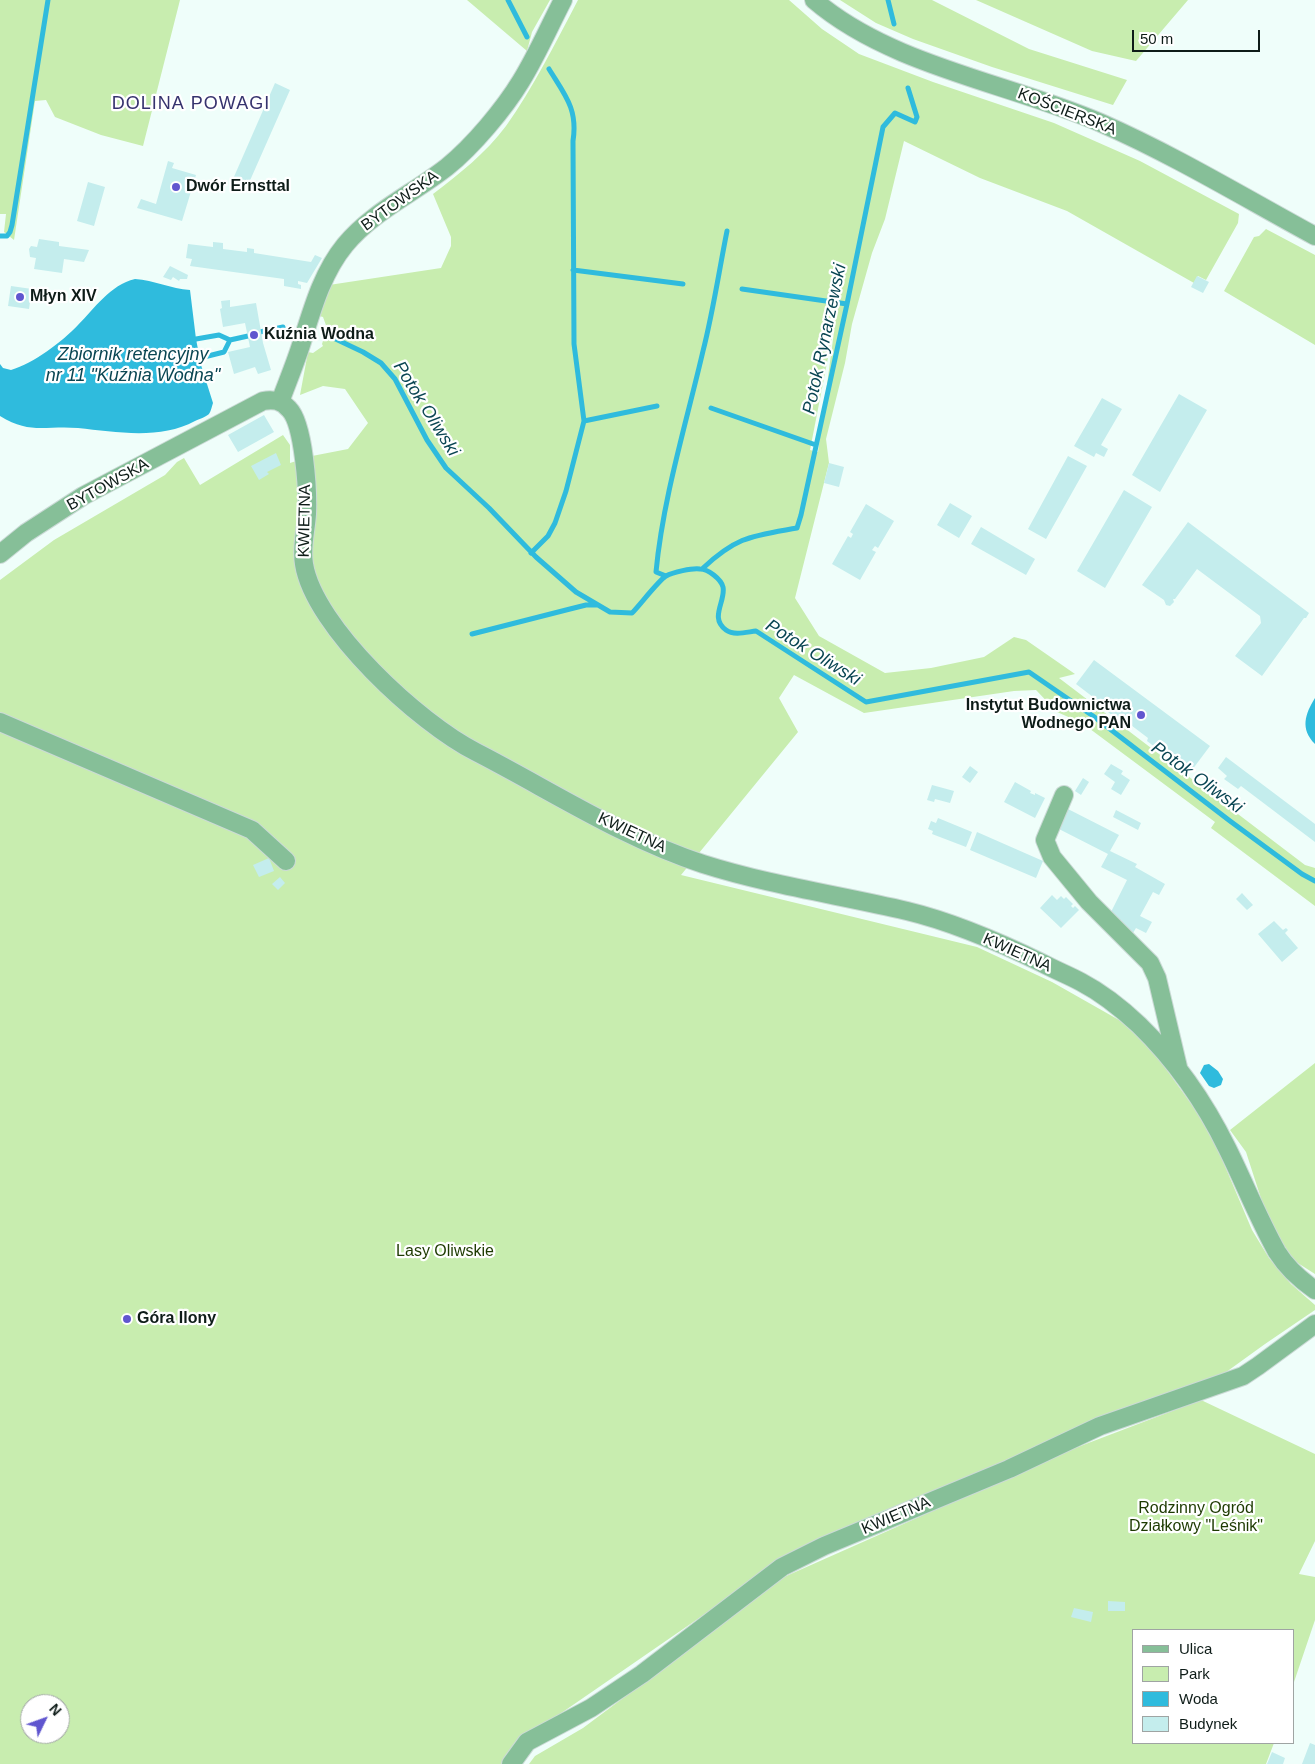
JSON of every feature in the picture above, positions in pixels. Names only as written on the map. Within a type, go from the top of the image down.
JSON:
[{"type":"street","name":"BYTOWSKA","points":[[0,554],[26,533],[83,496],[263,401],[274,399],[280,402],[317,295],[333,262],[344,245],[373,218],[417,190],[448,166],[474,141],[521,82],[563,0]]},
{"type":"street","name":"KOŚCIERSKA","points":[[814,0],[826,10],[872,39],[920,59],[1101,123],[1166,155],[1315,236]]},
{"type":"street","name":"KWIETNA","points":[[280,402],[292,411],[304,452],[307,511],[303,561],[310,586],[330,620],[371,669],[402,700],[467,748],[635,836],[677,854],[774,883],[910,912],[950,924],[1032,958],[1084,983],[1109,1000],[1139,1025],[1179,1069],[1205,1108],[1225,1144],[1286,1267],[1315,1290]]},
{"type":"street","points":[[0,722],[252,830],[286,861]]},
{"type":"street","name":"KWIETNA","points":[[1064,795],[1045,840],[1052,857],[1089,902],[1150,963],[1157,978],[1179,1069]]},
{"type":"street","name":"KWIETNA","points":[[511,1764],[527,1742],[591,1708],[628,1684],[782,1567],[824,1546],[1008,1469],[1100,1426],[1243,1376],[1315,1324]]},
{"type":"green space","points":[[0,0],[180,0],[143,146],[101,135],[55,117],[46,100],[35,101],[14,240],[4,232],[6,214],[0,214]]},
{"type":"green space","points":[[467,0],[550,0],[532,32],[527,51]]},
{"type":"green space","name":"Lasy Oliwskie","points":[[578,0],[789,0],[822,29],[859,54],[933,82],[1054,123],[1140,161],[1239,214],[1238,223],[1206,280],[1198,276],[1194,283],[1067,211],[980,178],[904,141],[885,219],[872,253],[852,324],[845,363],[826,439],[829,463],[795,598],[819,636],[885,673],[931,668],[984,657],[1014,637],[1026,640],[1075,674],[1059,678],[1305,865],[1315,868],[1315,906],[1211,828],[1215,822],[1082,723],[1057,712],[1036,690],[1014,691],[864,713],[794,675],[779,698],[798,732],[681,875],[977,947],[1052,982],[1119,1020],[1151,1048],[1197,1112],[1219,1152],[1252,1230],[1269,1258],[1291,1284],[1315,1305],[1315,1310],[1211,1383],[1030,1450],[805,1545],[541,1727],[514,1764],[0,1764],[0,580],[54,540],[165,475],[177,462],[184,458],[200,485],[283,435],[290,445],[290,463],[312,456],[348,449],[368,423],[345,389],[323,386],[300,395],[308,352],[313,353],[323,346],[327,328],[323,317],[319,316],[329,285],[441,268],[451,246],[451,237],[433,194],[462,171],[498,136],[535,81]],"holes":[[[834,332],[818,452],[810,450]]]},
{"type":"green space","points":[[840,0],[932,0],[1029,49],[1127,80],[1113,105],[992,67],[913,39],[876,23]]},
{"type":"green space","points":[[976,0],[1188,0],[1136,61],[1092,51]]},
{"type":"green space","points":[[1266,229],[1315,255],[1315,345],[1224,291],[1254,237],[1259,236]]},
{"type":"green space","points":[[1315,1063],[1315,1274],[1293,1260],[1268,1220],[1246,1152],[1230,1130]]},
{"type":"green space","name":"Rodzinny Ogród Działkowy \"Leśnik\"","points":[[1201,1400],[1315,1454],[1315,1541],[1299,1574],[1315,1577],[1315,1620],[1295,1679],[1295,1629],[1132,1629],[1132,1744],[1274,1744],[1266,1764],[529,1764],[535,1756],[583,1728],[775,1581],[1070,1450]]},
{"type":"water","name":"Zbiornik retencyjny nr 11 \"Kuźnia Wodna\"","points":[[135,279],[190,290],[201,365],[213,403],[209,414],[181,427],[153,433],[67,427],[30,427],[11,422],[0,416],[0,364],[3,368],[11,370],[38,357],[71,332],[110,292],[118,286]]},
{"type":"water","points":[[1315,698],[1315,744],[1307,733],[1306,721]]},
{"type":"water","points":[[1209,1064],[1218,1071],[1223,1079],[1221,1085],[1214,1088],[1209,1086],[1200,1073],[1204,1065]]},
{"type":"building","points":[[275,83],[290,90],[248,185],[233,179]]},
{"type":"building","name":"Dwór Ernsttal","points":[[168,161],[174,163],[172,168],[196,175],[182,221],[137,208],[141,199],[156,204]]},
{"type":"building","points":[[88,182],[105,187],[94,226],[77,221]]},
{"type":"building","points":[[39,239],[59,242],[59,246],[89,250],[84,262],[64,259],[62,273],[34,269],[36,258],[30,257],[29,249],[31,246],[37,247]]},
{"type":"building","points":[[213,242],[223,243],[223,249],[247,252],[247,248],[254,249],[254,253],[311,262],[315,255],[322,258],[307,283],[298,281],[301,289],[284,286],[284,279],[190,266],[192,259],[186,258],[188,244],[213,247]]},
{"type":"building","points":[[170,266],[188,275],[187,279],[180,279],[179,281],[173,277],[171,280],[163,277]]},
{"type":"building","points":[[1197,276],[1209,282],[1203,293],[1191,287]]},
{"type":"building","name":"Młyn XIV","points":[[11,286],[32,289],[29,309],[8,306]]},
{"type":"building","name":"Kuźnia Wodna","points":[[230,300],[230,307],[256,303],[263,343],[271,370],[258,374],[255,367],[234,374],[228,352],[250,347],[245,323],[223,327],[220,309],[222,308],[221,301]]},
{"type":"building","points":[[1179,394],[1207,410],[1160,492],[1132,475]]},
{"type":"building","points":[[1102,398],[1122,409],[1101,445],[1108,449],[1104,457],[1096,453],[1094,457],[1074,446]]},
{"type":"building","points":[[264,415],[274,432],[238,452],[228,435]]},
{"type":"building","points":[[276,453],[281,465],[267,472],[269,474],[259,480],[251,466]]},
{"type":"building","points":[[1068,456],[1087,466],[1046,539],[1028,529]]},
{"type":"building","points":[[829,463],[844,467],[839,487],[824,483]]},
{"type":"building","points":[[1124,490],[1152,507],[1105,588],[1077,571]]},
{"type":"building","points":[[950,503],[972,516],[959,538],[937,525]]},
{"type":"building","points":[[866,504],[894,521],[878,548],[875,546],[872,550],[876,552],[860,580],[832,564],[848,536],[851,538],[853,534],[850,532]]},
{"type":"building","points":[[1188,522],[1309,613],[1262,676],[1235,656],[1261,623],[1260,616],[1197,569],[1175,599],[1173,599],[1174,602],[1170,606],[1166,605],[1164,600],[1142,585]]},
{"type":"building","points":[[981,527],[1035,559],[1026,575],[971,544]]},
{"type":"building","name":"Instytut Budownictwa Wodnego PAN","points":[[1094,660],[1210,746],[1192,770],[1162,748],[1160,751],[1147,741],[1148,738],[1119,716],[1117,719],[1104,709],[1106,707],[1076,684]]},
{"type":"building","points":[[1226,757],[1315,824],[1315,842],[1241,786],[1238,789],[1224,779],[1227,776],[1218,768]]},
{"type":"building","points":[[1111,764],[1123,771],[1121,774],[1130,780],[1121,795],[1111,789],[1115,782],[1104,774]]},
{"type":"building","points":[[970,766],[978,772],[970,783],[962,777]]},
{"type":"building","points":[[1083,778],[1089,782],[1081,795],[1075,791]]},
{"type":"building","points":[[1015,782],[1031,791],[1030,793],[1035,795],[1035,793],[1045,798],[1035,818],[1004,802]]},
{"type":"building","points":[[932,785],[954,791],[950,803],[935,799],[934,802],[927,800]]},
{"type":"building","points":[[1066,808],[1119,835],[1110,851],[1137,864],[1135,867],[1165,884],[1159,895],[1153,892],[1140,916],[1152,922],[1146,933],[1136,928],[1133,933],[1116,924],[1120,925],[1122,921],[1110,914],[1127,880],[1101,867],[1108,854],[1057,828]]},
{"type":"building","points":[[1116,810],[1141,823],[1138,830],[1113,817]]},
{"type":"building","points":[[938,818],[972,832],[966,847],[932,834],[933,831],[928,829],[931,821],[936,823]]},
{"type":"building","points":[[977,832],[1043,861],[1036,878],[970,850]]},
{"type":"building","points":[[269,858],[274,871],[259,877],[253,865]]},
{"type":"building","points":[[280,877],[285,883],[278,890],[272,884]]},
{"type":"building","points":[[1242,893],[1253,905],[1247,910],[1236,899]]},
{"type":"building","points":[[1052,895],[1057,900],[1061,896],[1064,899],[1066,897],[1073,904],[1071,906],[1073,908],[1075,906],[1079,910],[1061,928],[1040,908]]},
{"type":"building","points":[[1274,921],[1283,930],[1286,928],[1288,930],[1285,933],[1298,948],[1282,962],[1258,934]]},
{"type":"building","points":[[1108,1601],[1125,1602],[1125,1611],[1108,1611]]},
{"type":"building","points":[[1074,1608],[1093,1612],[1091,1622],[1071,1617]]},
{"type":"building","points":[[1310,1743],[1315,1745],[1315,1764],[1302,1764]]},
{"type":"building","points":[[1272,1752],[1285,1758],[1283,1764],[1267,1764]]},
{"type":"waterway","points":[[0,236],[7,236],[12,225],[48,0]]},
{"type":"waterway","points":[[508,0],[527,37]]},
{"type":"waterway","name":"Potok Rynarzewski","points":[[888,0],[894,24]]},
{"type":"waterway","points":[[531,553],[548,536],[555,523],[566,491],[584,421],[574,344],[574,120],[569,103],[549,69]]},
{"type":"waterway","name":"Potok Rynarzewski","points":[[702,569],[725,550],[746,539],[797,528],[847,304],[883,127],[895,113],[915,122],[917,117],[908,88]]},
{"type":"waterway","points":[[666,576],[656,572],[659,544],[676,461],[707,336],[727,231]]},
{"type":"waterway","points":[[573,270],[683,284]]},
{"type":"waterway","points":[[742,289],[847,304]]},
{"type":"waterway","name":"Potok Oliwski","points":[[260,332],[283,327]]},
{"type":"waterway","name":"Potok Oliwski","points":[[325,334],[381,363],[395,379],[427,440],[446,468],[489,508],[536,557],[576,592],[610,612],[632,613],[666,576],[688,570],[703,569],[717,578],[722,584],[723,592],[718,615],[721,625],[726,630],[737,633],[756,631],[866,702],[1029,672],[1093,716],[1230,821],[1302,874],[1315,881]]},
{"type":"waterway","name":"Potok Oliwski","points":[[192,341],[219,335],[230,340],[248,336]]},
{"type":"waterway","name":"Potok Oliwski","points":[[193,357],[200,358],[224,352],[230,340]]},
{"type":"waterway","points":[[584,421],[657,406]]},
{"type":"waterway","points":[[711,408],[816,445]]},
{"type":"waterway","points":[[472,634],[586,605],[598,605]]},
{"type":"place","name":"Dwór Ernsttal","points":[[176,187]]},
{"type":"place","name":"Młyn XIV","points":[[20,297]]},
{"type":"place","name":"Kuźnia Wodna","points":[[254,335]]},
{"type":"place","name":"Instytut Budownictwa Wodnego PAN","points":[[1141,715]]},
{"type":"place","name":"Góra Ilony","points":[[127,1319]]},
{"type":"district","name":"DOLINA POWAGI","points":[[191,104]]}]
